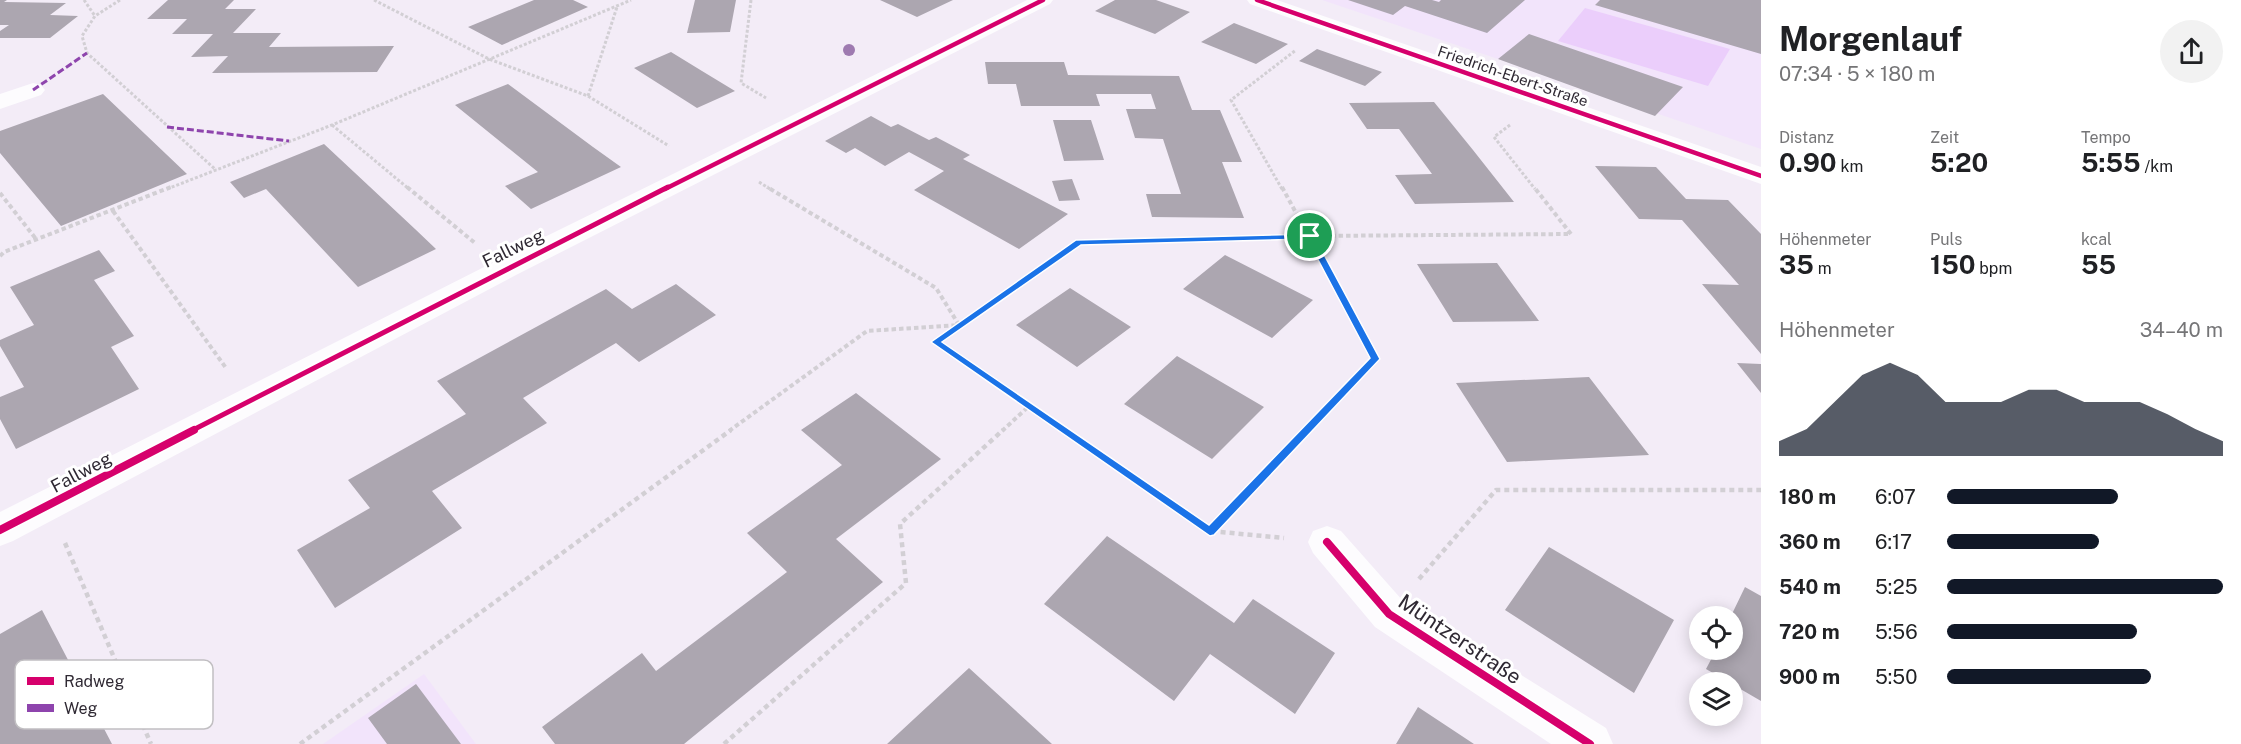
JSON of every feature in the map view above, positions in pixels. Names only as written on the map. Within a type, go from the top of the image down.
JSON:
[{"type":"street","name":"Fallweg","points":[[0,530],[506,268],[1043,0]]},
{"type":"street","name":"Friedrich-Ebert-Straße","points":[[1257,0],[1761,176]]},
{"type":"street","points":[[0,102],[33,90]]},
{"type":"street","name":"Müntzerstraße","points":[[1328,542],[1389,614],[1590,744]]},
{"type":"path","points":[[84,0],[94,16]]},
{"type":"path","points":[[120,0],[94,16],[82,36],[87,53],[216,170]]},
{"type":"path","points":[[374,0],[489,59],[588,96],[714,164],[936,288],[959,325]]},
{"type":"path","points":[[0,256],[4,252],[36,239],[332,124],[631,0]]},
{"type":"path","points":[[751,0],[741,83],[804,119]]},
{"type":"path","points":[[588,96],[616,7]]},
{"type":"path","points":[[1210,531],[1375,359],[1310,236],[1231,100],[1328,25]]},
{"type":"path","points":[[1328,542],[1210,531],[935,342],[1079,242],[1310,236],[1571,234],[1494,137],[1544,99]]},
{"type":"path","points":[[332,124],[506,268]]},
{"type":"path","points":[[0,193],[36,239]]},
{"type":"path","points":[[113,210],[249,400]]},
{"type":"path","points":[[300,744],[867,332],[959,325]]},
{"type":"path","points":[[724,744],[906,584],[900,524],[1028,407]]},
{"type":"path","points":[[1389,614],[1496,490],[1761,490]]},
{"type":"path","points":[[49,506],[115,660]]},
{"type":"path","points":[[145,729],[151,744]]},
{"type":"shaded area","points":[[1322,0],[1761,0],[1761,149],[1498,59]]},
{"type":"shaded area","points":[[1585,8],[1730,49],[1708,86],[1558,41]]},
{"type":"shaded area","points":[[424,674],[476,744],[323,744]]},
{"type":"building","points":[[0,0],[7,0],[4,2],[66,3],[50,15],[78,16],[50,38],[0,38],[0,31],[9,25],[0,25]]},
{"type":"building","points":[[168,0],[234,0],[225,9],[256,9],[233,33],[281,33],[269,47],[394,46],[377,72],[212,73],[228,56],[191,57],[213,34],[172,34],[187,19],[147,19]]},
{"type":"building","points":[[534,0],[573,0],[588,7],[502,45],[468,27]]},
{"type":"building","points":[[695,0],[736,0],[730,32],[687,33]]},
{"type":"building","points":[[880,0],[953,0],[917,17]]},
{"type":"building","points":[[1115,0],[1156,0],[1190,12],[1155,34],[1095,11]]},
{"type":"building","points":[[1348,0],[1432,0],[1439,2],[1441,0],[1525,0],[1487,33],[1405,6],[1393,15]]},
{"type":"building","points":[[1600,0],[1761,0],[1761,54],[1595,5]]},
{"type":"building","points":[[1234,23],[1288,44],[1256,64],[1201,42]]},
{"type":"building","points":[[1529,34],[1683,87],[1655,116],[1498,59]]},
{"type":"building","points":[[1317,49],[1382,72],[1365,86],[1299,61]]},
{"type":"building","points":[[671,52],[735,91],[697,108],[634,68]]},
{"type":"building","points":[[985,62],[1064,62],[1068,75],[1179,76],[1192,110],[1220,110],[1242,162],[1222,162],[1244,218],[1152,217],[1146,194],[1181,194],[1163,139],[1135,138],[1126,109],[1156,109],[1151,94],[1096,94],[1100,106],[1021,106],[1016,84],[988,84]]},
{"type":"building","points":[[508,84],[621,167],[531,209],[505,186],[538,172],[455,105]]},
{"type":"building","points":[[103,94],[187,174],[61,226],[0,153],[0,131]]},
{"type":"building","points":[[1434,102],[1514,202],[1415,204],[1395,175],[1432,174],[1399,129],[1367,129],[1349,103]]},
{"type":"building","points":[[871,116],[891,127],[898,124],[929,140],[936,137],[970,155],[963,159],[1068,214],[1019,249],[914,190],[944,171],[909,152],[885,166],[855,148],[846,153],[825,141]]},
{"type":"building","points":[[1053,120],[1091,120],[1104,160],[1064,161]]},
{"type":"building","points":[[324,144],[436,249],[358,287],[266,189],[244,198],[230,182]]},
{"type":"building","points":[[1595,166],[1656,167],[1686,199],[1728,200],[1761,234],[1761,354],[1702,284],[1739,285],[1682,220],[1639,219]]},
{"type":"building","points":[[1072,179],[1080,200],[1059,201],[1052,181]]},
{"type":"building","points":[[99,250],[115,271],[94,280],[134,336],[111,347],[139,389],[16,449],[0,419],[0,397],[24,387],[0,346],[0,340],[34,325],[10,287]]},
{"type":"building","points":[[1225,255],[1313,300],[1272,338],[1183,289]]},
{"type":"building","points":[[1497,263],[1539,321],[1453,322],[1417,264]]},
{"type":"building","points":[[676,284],[716,315],[639,362],[616,343],[523,398],[547,423],[432,491],[462,528],[335,608],[297,550],[370,508],[348,480],[466,414],[437,381],[606,289],[632,309]]},
{"type":"building","points":[[1070,288],[1131,327],[1077,367],[1016,325]]},
{"type":"building","points":[[1177,356],[1264,407],[1212,459],[1124,404]]},
{"type":"building","points":[[1737,363],[1761,364],[1761,393]]},
{"type":"building","points":[[1589,377],[1649,455],[1507,462],[1456,383]]},
{"type":"building","points":[[856,393],[941,459],[836,539],[883,582],[684,744],[555,744],[542,727],[642,653],[656,671],[787,572],[747,533],[842,465],[801,430]]},
{"type":"building","points":[[1107,536],[1234,623],[1253,599],[1335,653],[1295,714],[1210,654],[1174,701],[1044,604]]},
{"type":"building","points":[[1549,547],[1674,620],[1634,693],[1505,610]]},
{"type":"building","points":[[1745,587],[1761,596],[1761,701],[1743,691],[1743,672],[1711,672],[1706,669],[1711,660],[1743,660],[1743,606],[1736,606]]},
{"type":"building","points":[[42,610],[68,660],[15,660],[15,729],[104,729],[112,744],[0,744],[0,634]]},
{"type":"building","points":[[969,668],[1052,744],[887,744]]},
{"type":"building","points":[[416,684],[461,744],[387,744],[368,718]]},
{"type":"building","points":[[1418,707],[1474,744],[1396,744]]},
{"type":"marked path","points":[[33,90],[87,53]]},
{"type":"marked path","points":[[167,127],[289,141]]},
{"type":"cycle path","points":[[0,530],[506,268],[1043,0]]},
{"type":"cycle path","points":[[1257,0],[1761,176]]},
{"type":"cycle path","points":[[1327,542],[1389,614],[1590,744]]},
{"type":"route","points":[[1310,236],[1375,359],[1210,531],[935,342],[1079,242],[1310,236]]}]
